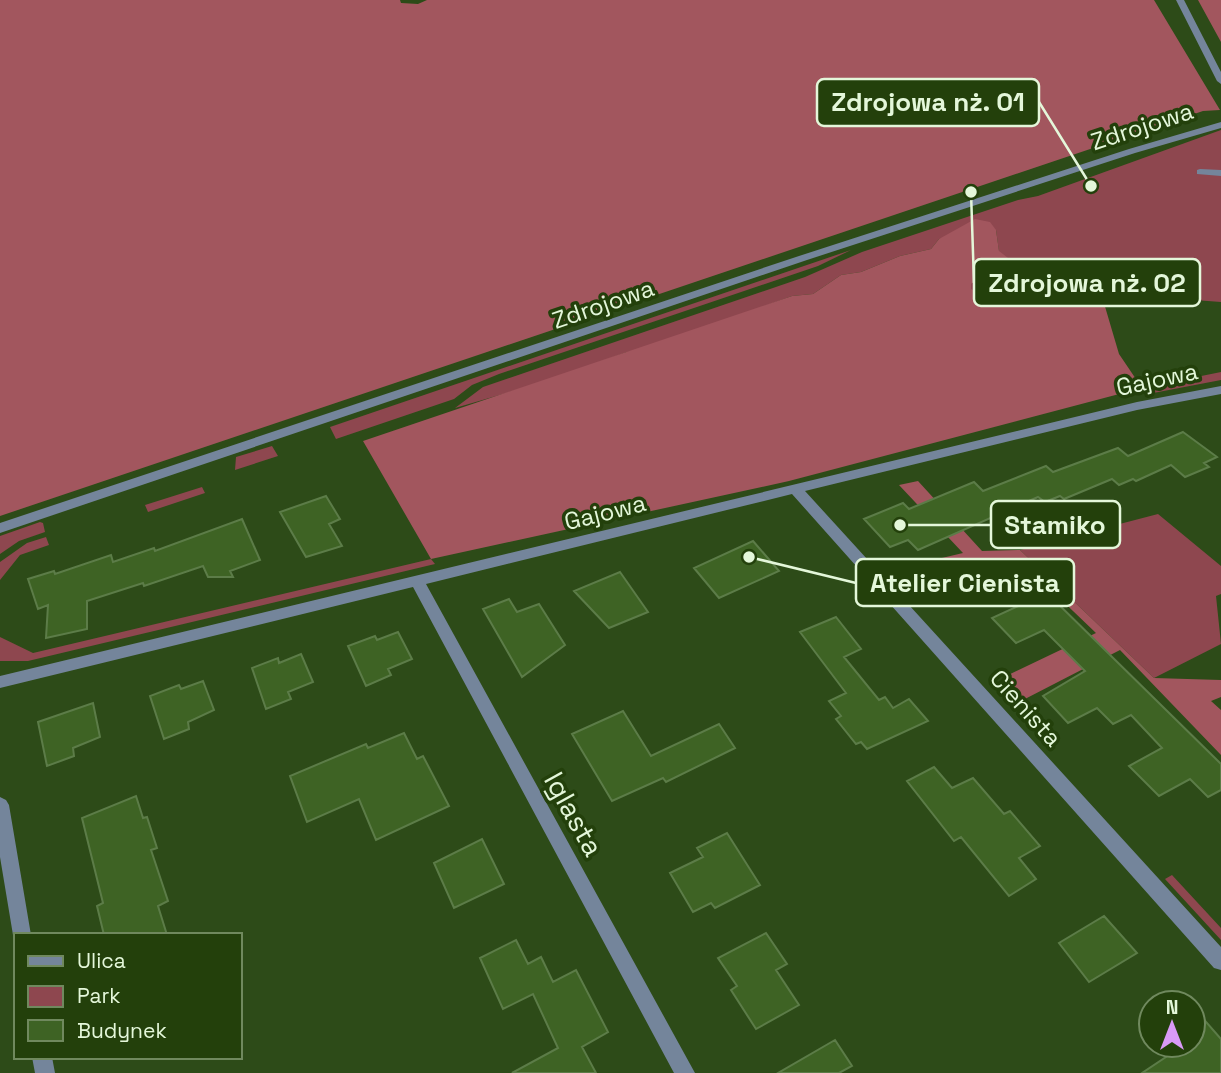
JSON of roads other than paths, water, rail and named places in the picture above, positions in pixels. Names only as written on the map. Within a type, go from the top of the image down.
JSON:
[{"type":"street","points":[[1180,0],[1221,81]]},
{"type":"street","name":"Zdrojowa","points":[[0,528],[803,258],[1132,150],[1221,125]]},
{"type":"street","points":[[1200,172],[1221,173]]},
{"type":"street","name":"Gajowa","points":[[0,682],[1183,396],[1221,390]]},
{"type":"street","name":"Cienista","points":[[795,489],[1221,961]]},
{"type":"street","name":"Iglasta","points":[[417,581],[685,1073]]},
{"type":"street","points":[[0,805],[22,933]]},
{"type":"place","name":"Zdrojowa nż. 01","points":[[1091,186]]},
{"type":"place","name":"Zdrojowa nż. 02","points":[[971,192]]},
{"type":"place","name":"Stamiko","points":[[900,525]]},
{"type":"place","name":"Atelier Cienista","points":[[749,557]]}]
